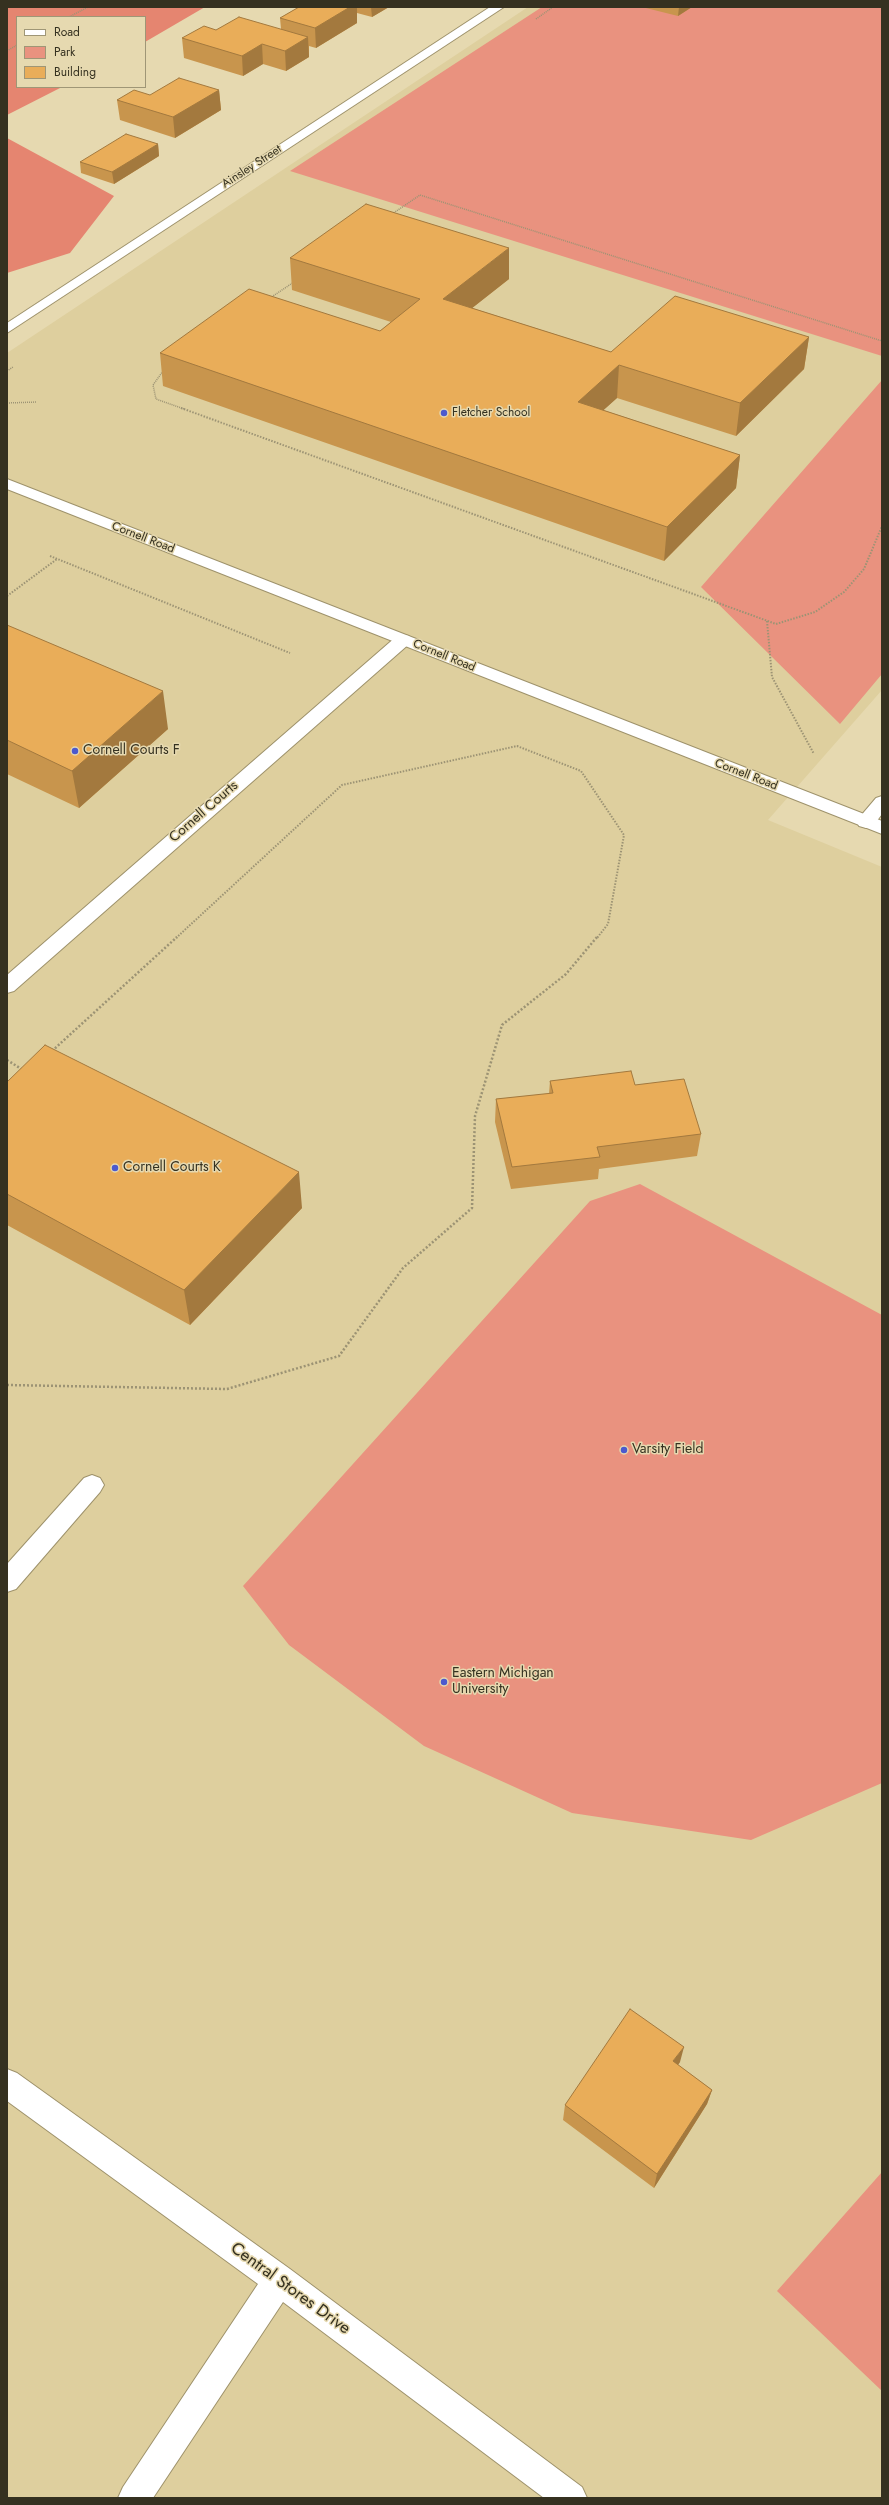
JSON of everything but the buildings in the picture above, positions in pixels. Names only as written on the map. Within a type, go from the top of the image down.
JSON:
[{"type":"street","name":"Ainsley Street","points":[[7,329],[498,7]]},
{"type":"street","name":"Cornell Road","points":[[7,484],[874,825]]},
{"type":"street","name":"Cornell Courts","points":[[7,986],[403,640]]},
{"type":"street","points":[[874,825],[882,802]]},
{"type":"street","points":[[7,1581],[92,1484]]},
{"type":"street","name":"Central Stores Drive","points":[[7,2083],[279,2280],[571,2498]]},
{"type":"street","points":[[134,2498],[279,2280]]},
{"type":"path","points":[[71,16],[88,7]]},
{"type":"path","points":[[7,51],[16,46]]},
{"type":"path","points":[[387,218],[420,195],[882,341]]},
{"type":"path","points":[[269,298],[295,281]]},
{"type":"path","points":[[164,370],[158,375],[153,385],[156,399],[776,624],[815,612],[844,592],[864,569],[882,526]]},
{"type":"path","points":[[7,403],[37,402]]},
{"type":"path","points":[[50,556],[290,653]]},
{"type":"path","points":[[7,596],[58,559]]},
{"type":"path","points":[[767,621],[772,677],[814,754]]},
{"type":"path","points":[[7,1385],[227,1389],[339,1356],[403,1268],[472,1208],[475,1116],[502,1025],[566,974],[608,924],[624,835],[581,771],[517,746],[342,785],[51,1052]]},
{"type":"path","points":[[7,1060],[28,1073]]},
{"type":"shaded area","points":[[205,7],[146,41],[146,16],[16,16],[16,88],[60,88],[7,115],[7,8]]},
{"type":"shaded area","name":"Eastern Michigan University","points":[[528,7],[882,7],[882,690],[768,820],[882,867],[882,2498],[7,2498],[7,353]]},
{"type":"shaded area","points":[[7,138],[114,196],[70,253],[7,273]]},
{"type":"green space","points":[[542,7],[882,7],[882,356],[290,171]]},
{"type":"green space","points":[[882,380],[882,674],[840,724],[701,587]]},
{"type":"green space","name":"Varsity Field","points":[[640,1184],[882,1315],[882,1783],[751,1840],[572,1813],[424,1746],[289,1645],[243,1586],[590,1201]]},
{"type":"green space","points":[[882,2172],[882,2391],[777,2291]]},
{"type":"place","name":"Fletcher School","points":[[444,413]]},
{"type":"place","name":"Cornell Courts F","points":[[75,751]]},
{"type":"place","name":"Cornell Courts K","points":[[115,1168]]},
{"type":"place","name":"Varsity Field","points":[[624,1450]]},
{"type":"place","name":"Eastern Michigan University","points":[[444,1682]]}]
